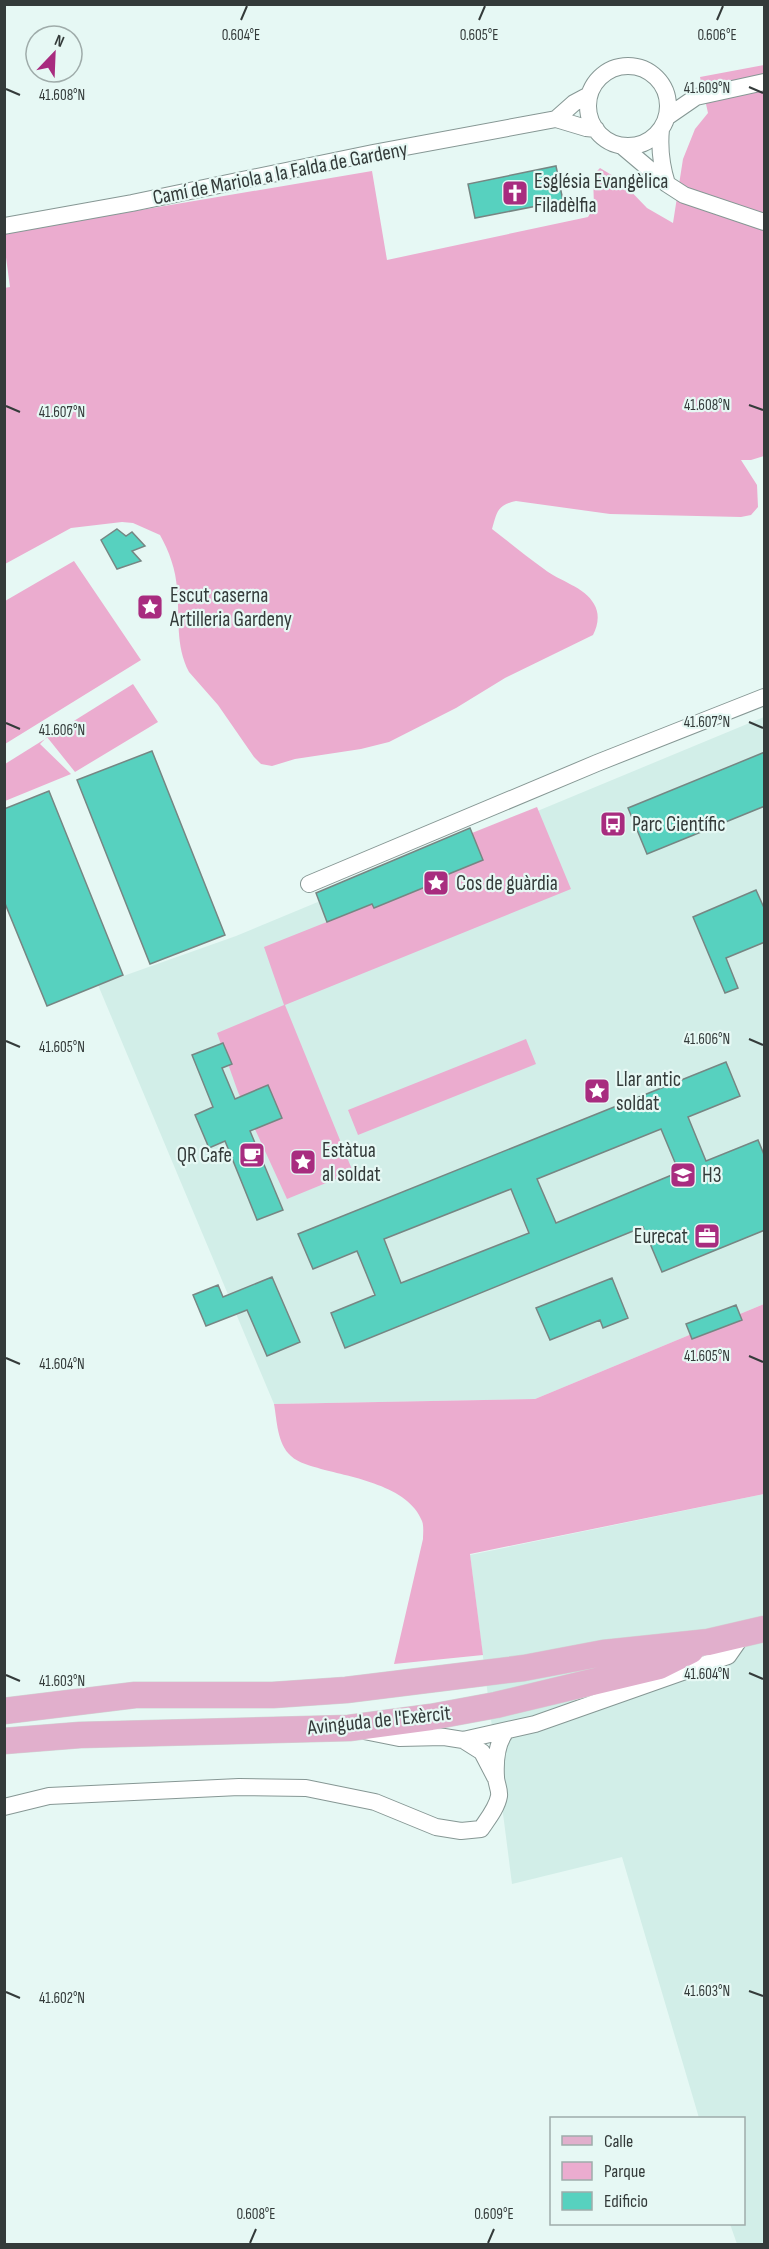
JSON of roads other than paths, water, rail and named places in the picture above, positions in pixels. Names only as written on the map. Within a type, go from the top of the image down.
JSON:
[{"type":"main road","name":"Avinguda de l'Exèrcit","points":[[4,1711],[135,1695],[273,1695],[346,1690],[524,1668],[603,1653],[708,1642],[754,1631]]},
{"type":"main road","name":"Avinguda de l'Exèrcit","points":[[4,1741],[80,1734],[349,1728],[431,1717],[659,1665],[708,1642]]},
{"type":"street","points":[[667,184],[659,147],[668,103],[665,90],[657,77],[644,68],[628,65],[613,68],[599,77],[589,95],[587,107],[591,123],[604,138],[622,146],[667,184],[684,195],[765,222]]},
{"type":"street","points":[[622,146],[637,145],[650,139],[664,123],[696,97],[765,82]]},
{"type":"street","points":[[665,90],[709,93]]},
{"type":"street","name":"Camí de Mariola a la Falda de Gardeny","points":[[556,119],[574,103],[589,95]]},
{"type":"street","name":"Camí de Mariola a la Falda de Gardeny","points":[[4,226],[556,119],[586,129],[596,129]]},
{"type":"street","points":[[309,884],[597,763],[765,697]]},
{"type":"street","points":[[349,1728],[399,1738],[444,1737],[463,1740],[506,1731],[535,1724],[728,1656],[754,1631]]},
{"type":"street","points":[[4,1807],[49,1796],[238,1786],[306,1788],[375,1802],[436,1827],[461,1831],[481,1829],[492,1813],[499,1795],[496,1778],[498,1751],[506,1731]]},
{"type":"street","points":[[463,1740],[482,1752],[496,1778]]},
{"type":"place","name":"Església Evangèlica Filadèlfia","points":[[515,193]]},
{"type":"place","name":"Escut caserna Artilleria Gardeny","points":[[150,607]]},
{"type":"place","name":"Parc Científic","points":[[613,824]]},
{"type":"place","name":"Cos de guàrdia","points":[[436,883]]},
{"type":"place","name":"Llar antic soldat","points":[[597,1091]]},
{"type":"place","name":"QR Cafe","points":[[252,1155]]},
{"type":"place","name":"Estàtua al soldat","points":[[303,1162]]},
{"type":"place","name":"H3","points":[[683,1175]]},
{"type":"place","name":"Eurecat","points":[[707,1236]]}]
